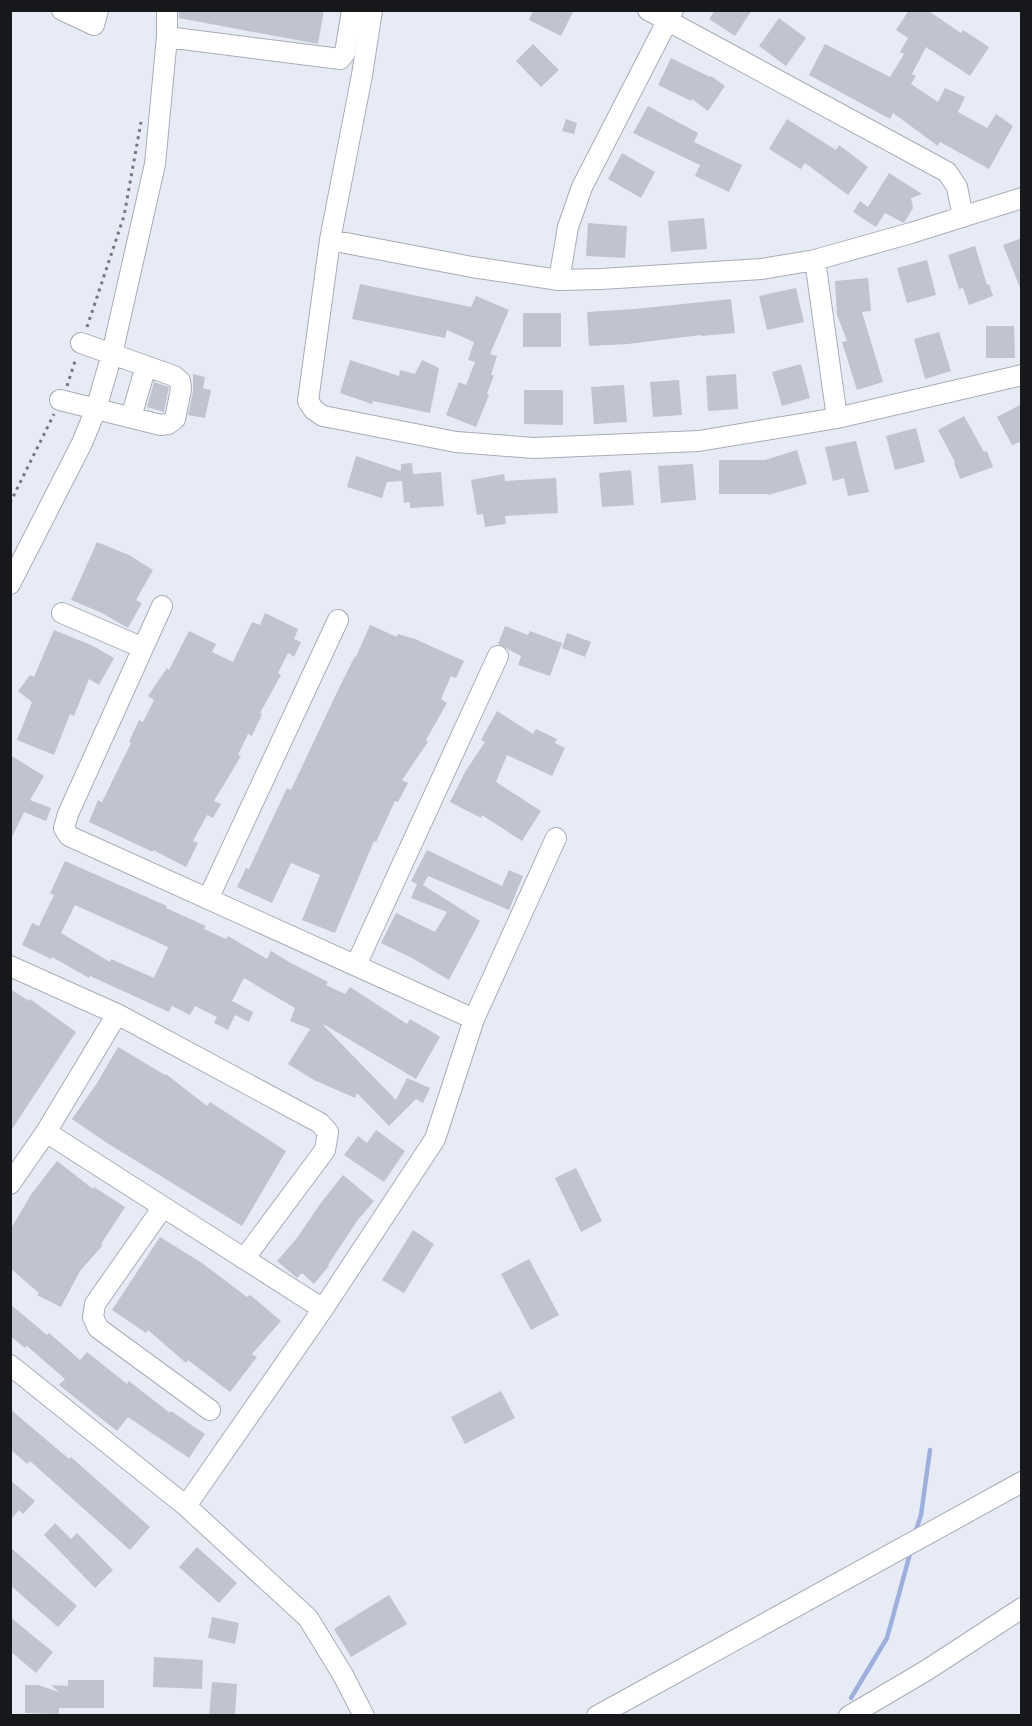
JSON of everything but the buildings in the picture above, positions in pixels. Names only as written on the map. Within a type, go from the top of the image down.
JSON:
[{"type":"street","points":[[62,10],[94,25],[98,10]]},
{"type":"street","points":[[10,584],[82,443],[96,409],[112,354],[155,164],[167,37],[167,10]]},
{"type":"street","points":[[167,37],[340,59],[345,53],[352,10]]},
{"type":"street","points":[[372,10],[362,75],[330,240],[308,401],[314,411],[323,416],[456,442],[534,448],[699,441],[837,418],[1022,375]]},
{"type":"street","points":[[648,10],[670,16],[947,172],[957,187],[963,217]]},
{"type":"street","points":[[559,280],[568,227],[582,187],[670,16]]},
{"type":"street","points":[[330,240],[472,267],[559,280],[601,279],[762,269],[815,260],[1022,198]]},
{"type":"street","points":[[815,260],[837,418]]},
{"type":"street","points":[[60,400],[161,425],[168,424],[174,419],[182,389],[180,381],[174,376],[81,343]]},
{"type":"street","points":[[131,417],[146,366]]},
{"type":"street","points":[[162,606],[68,814],[64,828],[69,836],[474,1019]]},
{"type":"street","points":[[62,613],[143,648]]},
{"type":"street","points":[[208,899],[338,620]]},
{"type":"street","points":[[356,965],[498,656]]},
{"type":"street","points":[[186,1506],[323,1309],[435,1139],[474,1019],[556,838]]},
{"type":"street","points":[[10,966],[117,1014],[320,1124],[328,1132],[325,1150],[244,1258]]},
{"type":"street","points":[[10,1184],[46,1132],[117,1014]]},
{"type":"street","points":[[46,1132],[323,1309]]},
{"type":"street","points":[[163,1207],[95,1304],[93,1317],[98,1328],[210,1410]]},
{"type":"street","points":[[10,1365],[186,1506],[308,1618],[343,1675],[364,1716]]},
{"type":"street","points":[[597,1716],[1022,1482]]},
{"type":"street","points":[[849,1716],[927,1670],[1022,1608]]},
{"type":"path","points":[[10,503],[67,386],[124,216],[142,114]]},
{"type":"waterway","points":[[915,1533],[921,1515],[930,1450]]},
{"type":"waterway","points":[[851,1698],[887,1638],[911,1550]]}]
